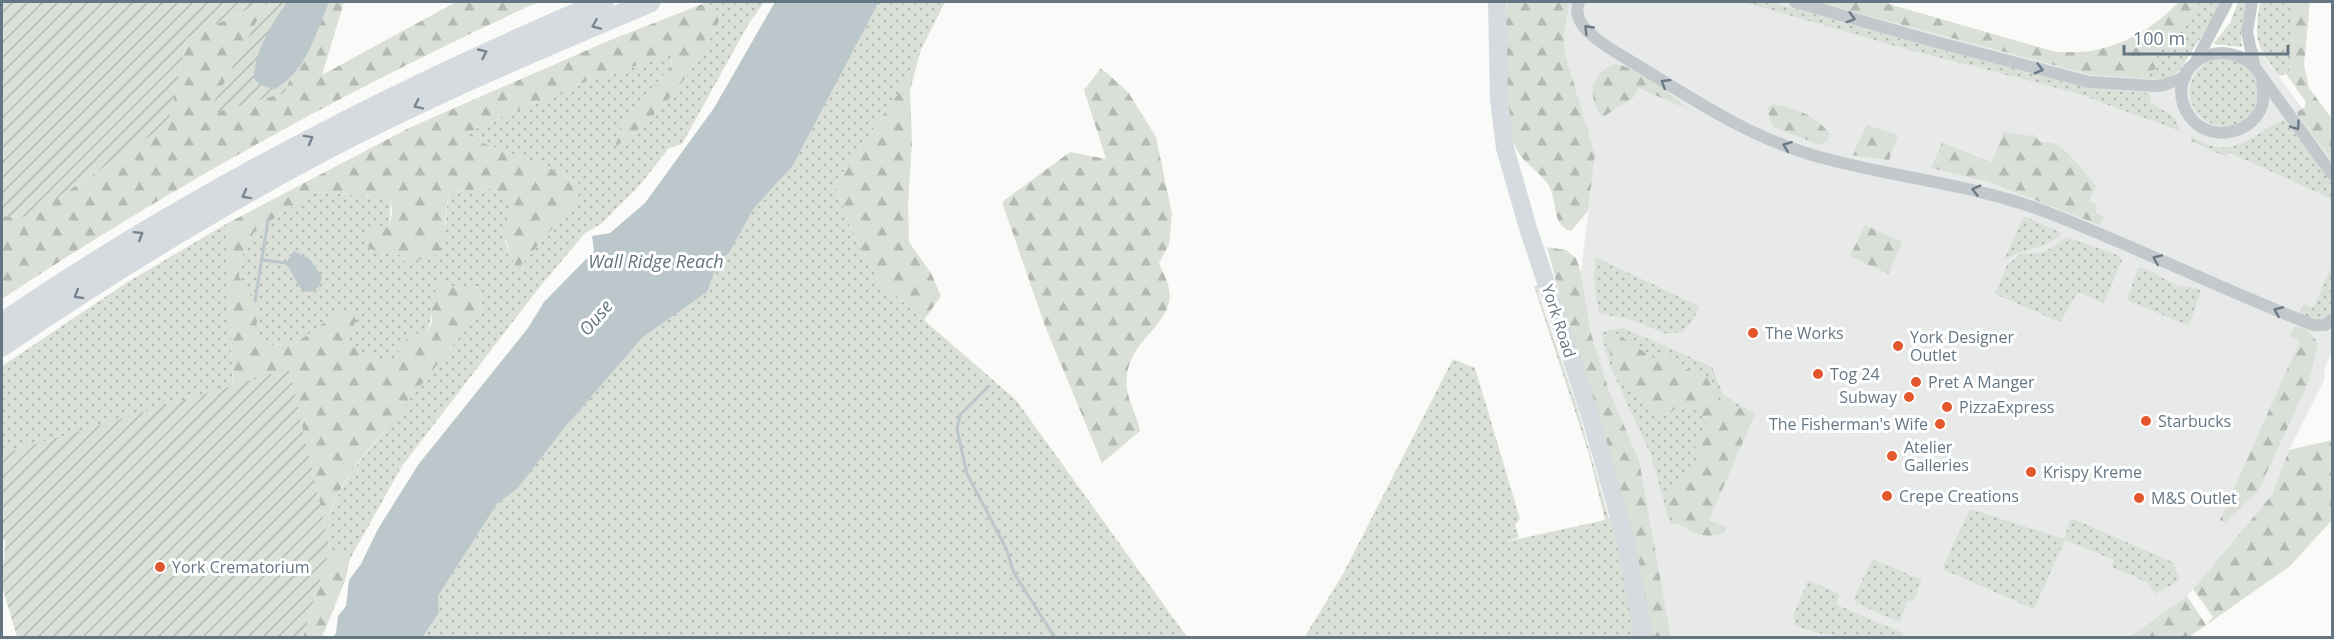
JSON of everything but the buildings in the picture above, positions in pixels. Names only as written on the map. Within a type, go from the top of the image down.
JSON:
[{"type":"highway","points":[[2,323],[184,208],[342,121],[488,50],[603,2]]},
{"type":"highway","points":[[2,346],[62,305],[196,223],[351,137],[495,68],[650,2]]},
{"type":"main road","name":"York Road","points":[[1497,2],[1498,99],[1505,148],[1595,433],[1625,538],[1644,638]]},
{"type":"street","points":[[1579,2],[1576,8],[1581,23],[1606,46],[1708,109],[1759,135],[1836,161],[1954,184],[1999,196],[2100,234],[2313,325],[2325,324],[2332,320]]},
{"type":"street","points":[[1795,2],[2089,82],[2164,85],[2185,77]]},
{"type":"street","points":[[2228,2],[2185,77],[2182,91],[2184,105],[2191,118],[2208,130],[2229,133],[2243,128],[2254,119],[2261,107],[2264,93],[2262,78]]},
{"type":"street","points":[[2252,2],[2247,32],[2254,66]]},
{"type":"street","points":[[2195,62],[2212,53],[2232,52],[2244,57],[2254,66],[2332,174]]},
{"type":"shaded area","points":[[1570,2],[1816,2],[2091,75],[2139,78],[2155,69],[2258,48],[2332,149],[2332,351],[2325,368],[2324,381],[2289,450],[2272,495],[2187,596],[2129,637],[1671,637],[1639,460],[1609,391],[1590,330],[1581,272],[1595,155],[1565,53],[1564,32]]},
{"type":"green space","points":[[2,2],[263,2],[187,38],[168,124],[29,217],[2,216]]},
{"type":"green space","points":[[267,2],[208,114],[325,2],[344,2],[322,75],[456,2],[538,2],[400,68],[264,140],[131,217],[2,299],[2,216],[29,217],[168,124],[187,38]]},
{"type":"green space","points":[[267,2],[325,2],[284,93],[207,115]]},
{"type":"green space","points":[[764,2],[748,25],[682,144],[669,148],[640,185],[601,224],[585,233],[538,289],[402,466],[350,559],[330,548],[330,516],[336,499],[350,475],[447,352],[481,313],[482,297],[477,286],[466,291],[439,283],[425,336],[401,344],[396,361],[368,357],[356,350],[347,339],[341,311],[295,344],[271,345],[255,332],[247,289],[239,277],[243,254],[254,232],[314,192],[391,197],[389,227],[378,253],[399,255],[445,225],[449,191],[493,189],[510,205],[505,242],[517,270],[571,207],[583,186],[550,168],[464,136],[482,125],[595,78],[672,55],[671,66],[624,121],[616,146],[650,119],[664,104],[702,53],[722,15],[705,3]]},
{"type":"green space","points":[[879,2],[945,2],[900,91],[835,184],[853,235],[879,281],[1016,400],[1187,637],[423,638],[439,613],[438,596],[497,504],[518,488],[566,426],[643,337],[707,292],[718,263],[729,253],[754,208],[792,167]]},
{"type":"green space","points":[[1507,2],[1570,2],[1564,32],[1565,53],[1595,155],[1588,211],[1571,231],[1561,225],[1549,186],[1521,156],[1512,136],[1505,77]]},
{"type":"green space","points":[[1743,2],[1771,2],[2093,89],[2150,93],[2150,102],[2175,118],[2180,131],[2073,92],[1899,47]]},
{"type":"green space","points":[[1816,2],[1882,2],[2052,51],[2070,52],[2105,48],[2121,42],[2137,35],[2179,2],[2200,2],[2157,54],[2155,69],[2139,78],[2091,75]]},
{"type":"green space","points":[[2200,2],[2223,2],[2181,69],[2166,79],[2139,78],[2155,69],[2157,54]]},
{"type":"green space","points":[[2238,2],[2246,2],[2241,33],[2242,47],[2213,44],[2230,23]]},
{"type":"green space","points":[[2260,2],[2294,2],[2293,59],[2286,74],[2279,76],[2258,42]]},
{"type":"green space","points":[[2294,2],[2310,2],[2304,65],[2309,88],[2332,119],[2332,160],[2298,116],[2297,112],[2305,107],[2306,102],[2286,74],[2293,59]]},
{"type":"green space","points":[[705,3],[722,15],[702,53],[678,88],[633,134],[615,147],[624,121],[671,66],[672,55],[595,78],[482,125],[464,136],[550,168],[583,186],[571,207],[517,270],[504,230],[510,205],[492,189],[449,191],[440,254],[407,263],[399,255],[378,253],[364,244],[375,225],[389,227],[392,213],[391,197],[314,192],[254,232],[243,254],[239,277],[260,306],[255,332],[271,345],[295,344],[340,311],[358,315],[348,341],[370,356],[396,361],[401,344],[415,333],[426,335],[432,322],[432,300],[439,282],[466,291],[477,286],[482,298],[481,313],[365,454],[342,487],[330,515],[330,548],[289,370],[233,387],[226,224],[411,127],[608,41]]},
{"type":"green space","points":[[921,49],[910,90],[912,142],[908,204],[909,242],[931,273],[941,296],[924,320],[879,281],[853,235],[835,184],[900,91]]},
{"type":"green space","points":[[2224,58],[2237,61],[2248,68],[2255,79],[2258,92],[2255,105],[2248,116],[2237,123],[2224,126],[2211,123],[2200,116],[2193,105],[2190,92],[2193,79],[2200,68],[2211,61]]},
{"type":"green space","points":[[1614,64],[1634,70],[1644,76],[1690,110],[1638,88],[1634,97],[1603,117],[1594,102],[1593,87],[1599,74]]},
{"type":"green space","points":[[1101,68],[1128,92],[1156,137],[1172,214],[1169,245],[1159,263],[1168,286],[1170,300],[1167,310],[1138,348],[1128,369],[1128,393],[1140,431],[1102,463],[1045,326],[1002,202],[1070,152],[1106,159],[1084,90]]},
{"type":"green space","points":[[1773,104],[1797,110],[1817,121],[1829,133],[1828,141],[1820,145],[1772,126],[1767,108]]},
{"type":"green space","points":[[2284,119],[2332,183],[2332,199],[2228,152],[2226,157],[2191,141],[2191,136],[2205,144],[2229,147],[2250,139]]},
{"type":"green space","points":[[1867,125],[1898,135],[1889,160],[1852,155]]},
{"type":"green space","points":[[2003,132],[2029,136],[2033,134],[2039,141],[2052,143],[2063,149],[2096,186],[2089,201],[2097,205],[2096,213],[2104,217],[2100,225],[1989,182],[1931,168],[1942,142],[1992,163]]},
{"type":"green space","points":[[2024,216],[2061,233],[2047,244],[2004,260]]},
{"type":"green space","points":[[226,224],[233,387],[2,454],[2,366],[126,283]]},
{"type":"green space","points":[[1865,225],[1902,242],[1888,274],[1850,256]]},
{"type":"green space","points":[[2066,237],[2118,255],[2122,260],[2104,303],[2078,292],[2060,322],[1995,294],[2007,265],[2021,254],[2040,253]]},
{"type":"green space","points":[[1547,247],[1566,250],[1576,258],[1581,272],[1590,330],[1609,391],[1639,460],[1671,637],[1651,637]]},
{"type":"green space","points":[[1595,257],[1699,306],[1693,320],[1682,332],[1667,334],[1632,320],[1599,313],[1594,281]]},
{"type":"green space","points":[[2332,266],[2332,312],[2321,319],[2299,314],[2304,304],[2313,308]]},
{"type":"green space","points":[[2138,268],[2148,270],[2177,285],[2201,290],[2189,326],[2127,300]]},
{"type":"green space","points":[[1545,283],[1538,288],[1539,295],[1578,410],[1609,519],[1615,518],[1636,637],[1304,638],[1343,574],[1453,359],[1475,368],[1520,519],[1515,525],[1519,537],[1504,542],[1605,520],[1589,454],[1534,286]]},
{"type":"green space","points":[[2294,327],[2306,328],[2318,343],[2309,381],[2258,491],[2225,523],[2220,520],[2300,341],[2290,336]]},
{"type":"green space","points":[[1624,328],[1712,367],[1723,395],[1755,414],[1701,534],[1679,524],[1670,524],[1651,455],[1611,368],[1601,334],[1605,331]]},
{"type":"green space","points":[[1614,332],[1655,359],[1668,354],[1676,357],[1677,365],[1707,378],[1719,400],[1755,414],[1709,520],[1726,527],[1725,532],[1708,536],[1699,534],[1681,525],[1669,511],[1666,502],[1668,488],[1696,467],[1698,462],[1695,447],[1699,438],[1710,432],[1700,414],[1683,404],[1672,411],[1652,413],[1645,407],[1646,398],[1620,379],[1611,359],[1608,335]]},
{"type":"green space","points":[[289,369],[330,548],[303,637],[17,637],[2,586],[5,541],[2,538],[2,454]]},
{"type":"green space","points":[[2332,440],[2332,520],[2290,566],[2189,637],[2129,637],[2187,596],[2206,625],[2213,617],[2193,589],[2272,495],[2289,450]]},
{"type":"green space","points":[[1970,509],[2064,539],[2071,518],[2172,562],[2179,578],[2177,582],[2156,594],[2146,582],[2112,567],[2114,560],[2065,540],[2034,609],[1942,569]]},
{"type":"green space","points":[[330,548],[350,559],[345,581],[322,637],[303,637]]},
{"type":"green space","points":[[1872,559],[1922,580],[1914,600],[1907,602],[1899,622],[1856,603],[1854,598]]},
{"type":"green space","points":[[1808,580],[1839,594],[1837,605],[1903,633],[1901,637],[1832,635],[1806,630],[1795,625],[1794,614]]},
{"type":"water","points":[[287,2],[329,2],[302,63],[285,82],[274,89],[261,85],[254,79],[255,69],[260,48]]},
{"type":"water","name":"Wall Ridge Reach","points":[[775,2],[879,2],[792,167],[754,208],[729,253],[718,263],[707,292],[643,337],[566,426],[518,488],[497,504],[438,596],[439,613],[423,637],[333,637],[336,633],[338,616],[346,606],[349,580],[361,564],[378,529],[418,465],[528,328],[544,302],[594,251],[592,236],[610,233],[645,203],[714,108]]},
{"type":"water","points":[[294,251],[310,259],[322,277],[319,287],[311,292],[302,291],[286,263]]},
{"type":"waterway","points":[[255,301],[268,220]]},
{"type":"waterway","points":[[262,260],[286,263]]},
{"type":"waterway","points":[[989,386],[960,415],[957,429],[967,474],[1006,548],[1014,573],[1055,638]]},
{"type":"place","name":"The Works","points":[[1753,333]]},
{"type":"place","name":"York Designer Outlet","points":[[1898,346]]},
{"type":"place","name":"Tog 24","points":[[1818,374]]},
{"type":"place","name":"Pret A Manger","points":[[1916,382]]},
{"type":"place","name":"Subway","points":[[1909,397]]},
{"type":"place","name":"PizzaExpress","points":[[1947,407]]},
{"type":"place","name":"Starbucks","points":[[2146,421]]},
{"type":"place","name":"The Fisherman's Wife","points":[[1940,424]]},
{"type":"place","name":"Atelier Galleries","points":[[1892,456]]},
{"type":"place","name":"Krispy Kreme","points":[[2031,472]]},
{"type":"place","name":"Crepe Creations","points":[[1887,496]]},
{"type":"place","name":"M&S Outlet","points":[[2139,498]]},
{"type":"place","name":"York Crematorium","points":[[160,567]]},
{"type":"water label","name":"Ouse","points":[[596,318]]}]
